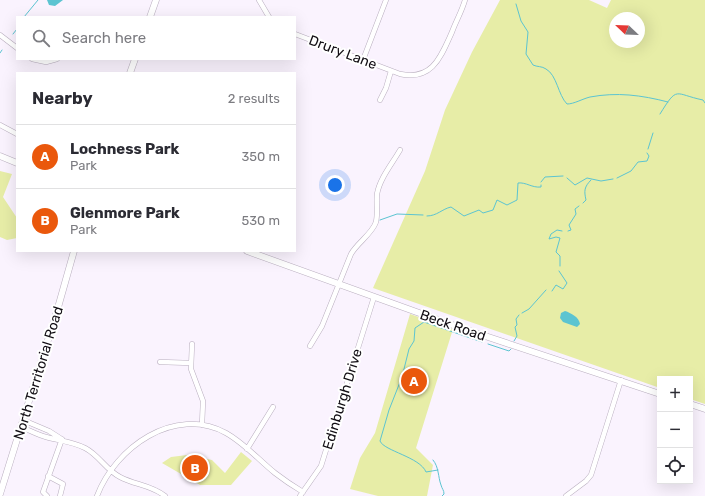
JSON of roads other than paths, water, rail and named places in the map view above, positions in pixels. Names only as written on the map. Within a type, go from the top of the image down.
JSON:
[{"type":"main road","points":[[150,16],[156,0]]},
{"type":"main road","points":[[130,72],[133,60]]},
{"type":"main road","points":[[0,156],[16,163]]},
{"type":"main road","name":"North Territorial Road","points":[[0,494],[74,252]]},
{"type":"main road","name":"Beck Road","points":[[250,252],[338,285],[657,393]]},
{"type":"main road","points":[[693,405],[705,409]]},
{"type":"street","points":[[259,0],[268,16]]},
{"type":"street","points":[[363,60],[386,0]]},
{"type":"street","name":"Drury Lane","points":[[296,34],[391,71],[411,76],[422,73],[433,67],[441,55],[465,0]]},
{"type":"street","points":[[0,35],[16,47]]},
{"type":"street","points":[[37,60],[46,62],[53,60]]},
{"type":"street","points":[[380,100],[386,88],[391,71]]},
{"type":"street","points":[[0,125],[16,133]]},
{"type":"street","points":[[310,346],[322,326],[351,254],[356,245],[372,229],[376,221],[377,195],[380,184],[400,150]]},
{"type":"street","name":"Edinburgh Drive","points":[[301,494],[321,466],[374,297]]},
{"type":"street","points":[[192,344],[191,362],[193,376],[203,401],[202,426]]},
{"type":"street","points":[[160,362],[191,362]]},
{"type":"street","points":[[566,496],[586,481],[591,475],[620,380]]},
{"type":"street","points":[[246,449],[273,407]]},
{"type":"street","points":[[23,420],[50,431],[62,439],[90,451],[109,471],[127,480],[150,487],[165,496]]},
{"type":"street","points":[[97,496],[109,471],[127,451],[150,435],[175,427],[202,426],[224,432],[301,494]]},
{"type":"street","points":[[21,427],[47,438],[62,439]]},
{"type":"street","points":[[47,496],[43,492],[62,439]]},
{"type":"street","points":[[48,476],[63,484],[63,490],[60,496]]},
{"type":"water","points":[[47,0],[63,0],[55,6],[49,5]]},
{"type":"water","points":[[565,311],[578,319],[580,324],[577,327],[563,322],[560,318],[561,313]]},
{"type":"waterway","points":[[25,16],[38,0]]},
{"type":"waterway","points":[[516,4],[521,21],[528,32],[526,54],[533,65],[544,68],[550,72],[555,80],[561,96],[567,104],[600,95],[639,96],[668,102]]},
{"type":"waterway","points":[[13,34],[16,30]]},
{"type":"waterway","points":[[660,114],[670,99],[677,94],[703,100],[705,103]]},
{"type":"waterway","points":[[648,149],[653,133]]},
{"type":"waterway","points":[[617,178],[631,171],[638,162],[647,161],[649,156],[647,153]]},
{"type":"waterway","points":[[541,182],[545,177],[563,176]]},
{"type":"waterway","points":[[567,178],[575,185],[587,178],[601,181],[613,179]]},
{"type":"waterway","points":[[583,203],[586,200],[586,187],[591,180]]},
{"type":"waterway","points":[[427,216],[434,215],[451,207],[464,216],[479,210],[483,213],[493,210],[497,200],[507,205],[517,200],[518,183],[538,187],[541,187],[541,185]]},
{"type":"waterway","points":[[568,231],[571,230],[569,225],[576,214],[575,209],[579,206]]},
{"type":"waterway","points":[[380,220],[397,214],[423,215]]},
{"type":"waterway","points":[[560,266],[560,256],[556,252],[560,238],[556,237],[549,239],[551,234],[557,230],[562,231]]},
{"type":"waterway","points":[[552,291],[556,285],[563,289],[567,283],[559,271]]},
{"type":"waterway","points":[[522,313],[529,309],[546,290]]},
{"type":"waterway","points":[[514,341],[517,336],[515,327],[517,325],[516,319],[519,315]]},
{"type":"waterway","points":[[438,470],[426,472],[417,462],[388,448],[380,441],[389,410],[402,377],[409,349],[414,341],[415,328],[424,322],[482,342]]},
{"type":"waterway","points":[[488,344],[509,351],[511,349]]},
{"type":"waterway","points":[[433,460],[444,491],[442,496]]},
{"type":"place","name":"Lochness Park","points":[[414,381]]},
{"type":"place","name":"Glenmore Park","points":[[195,468]]}]
